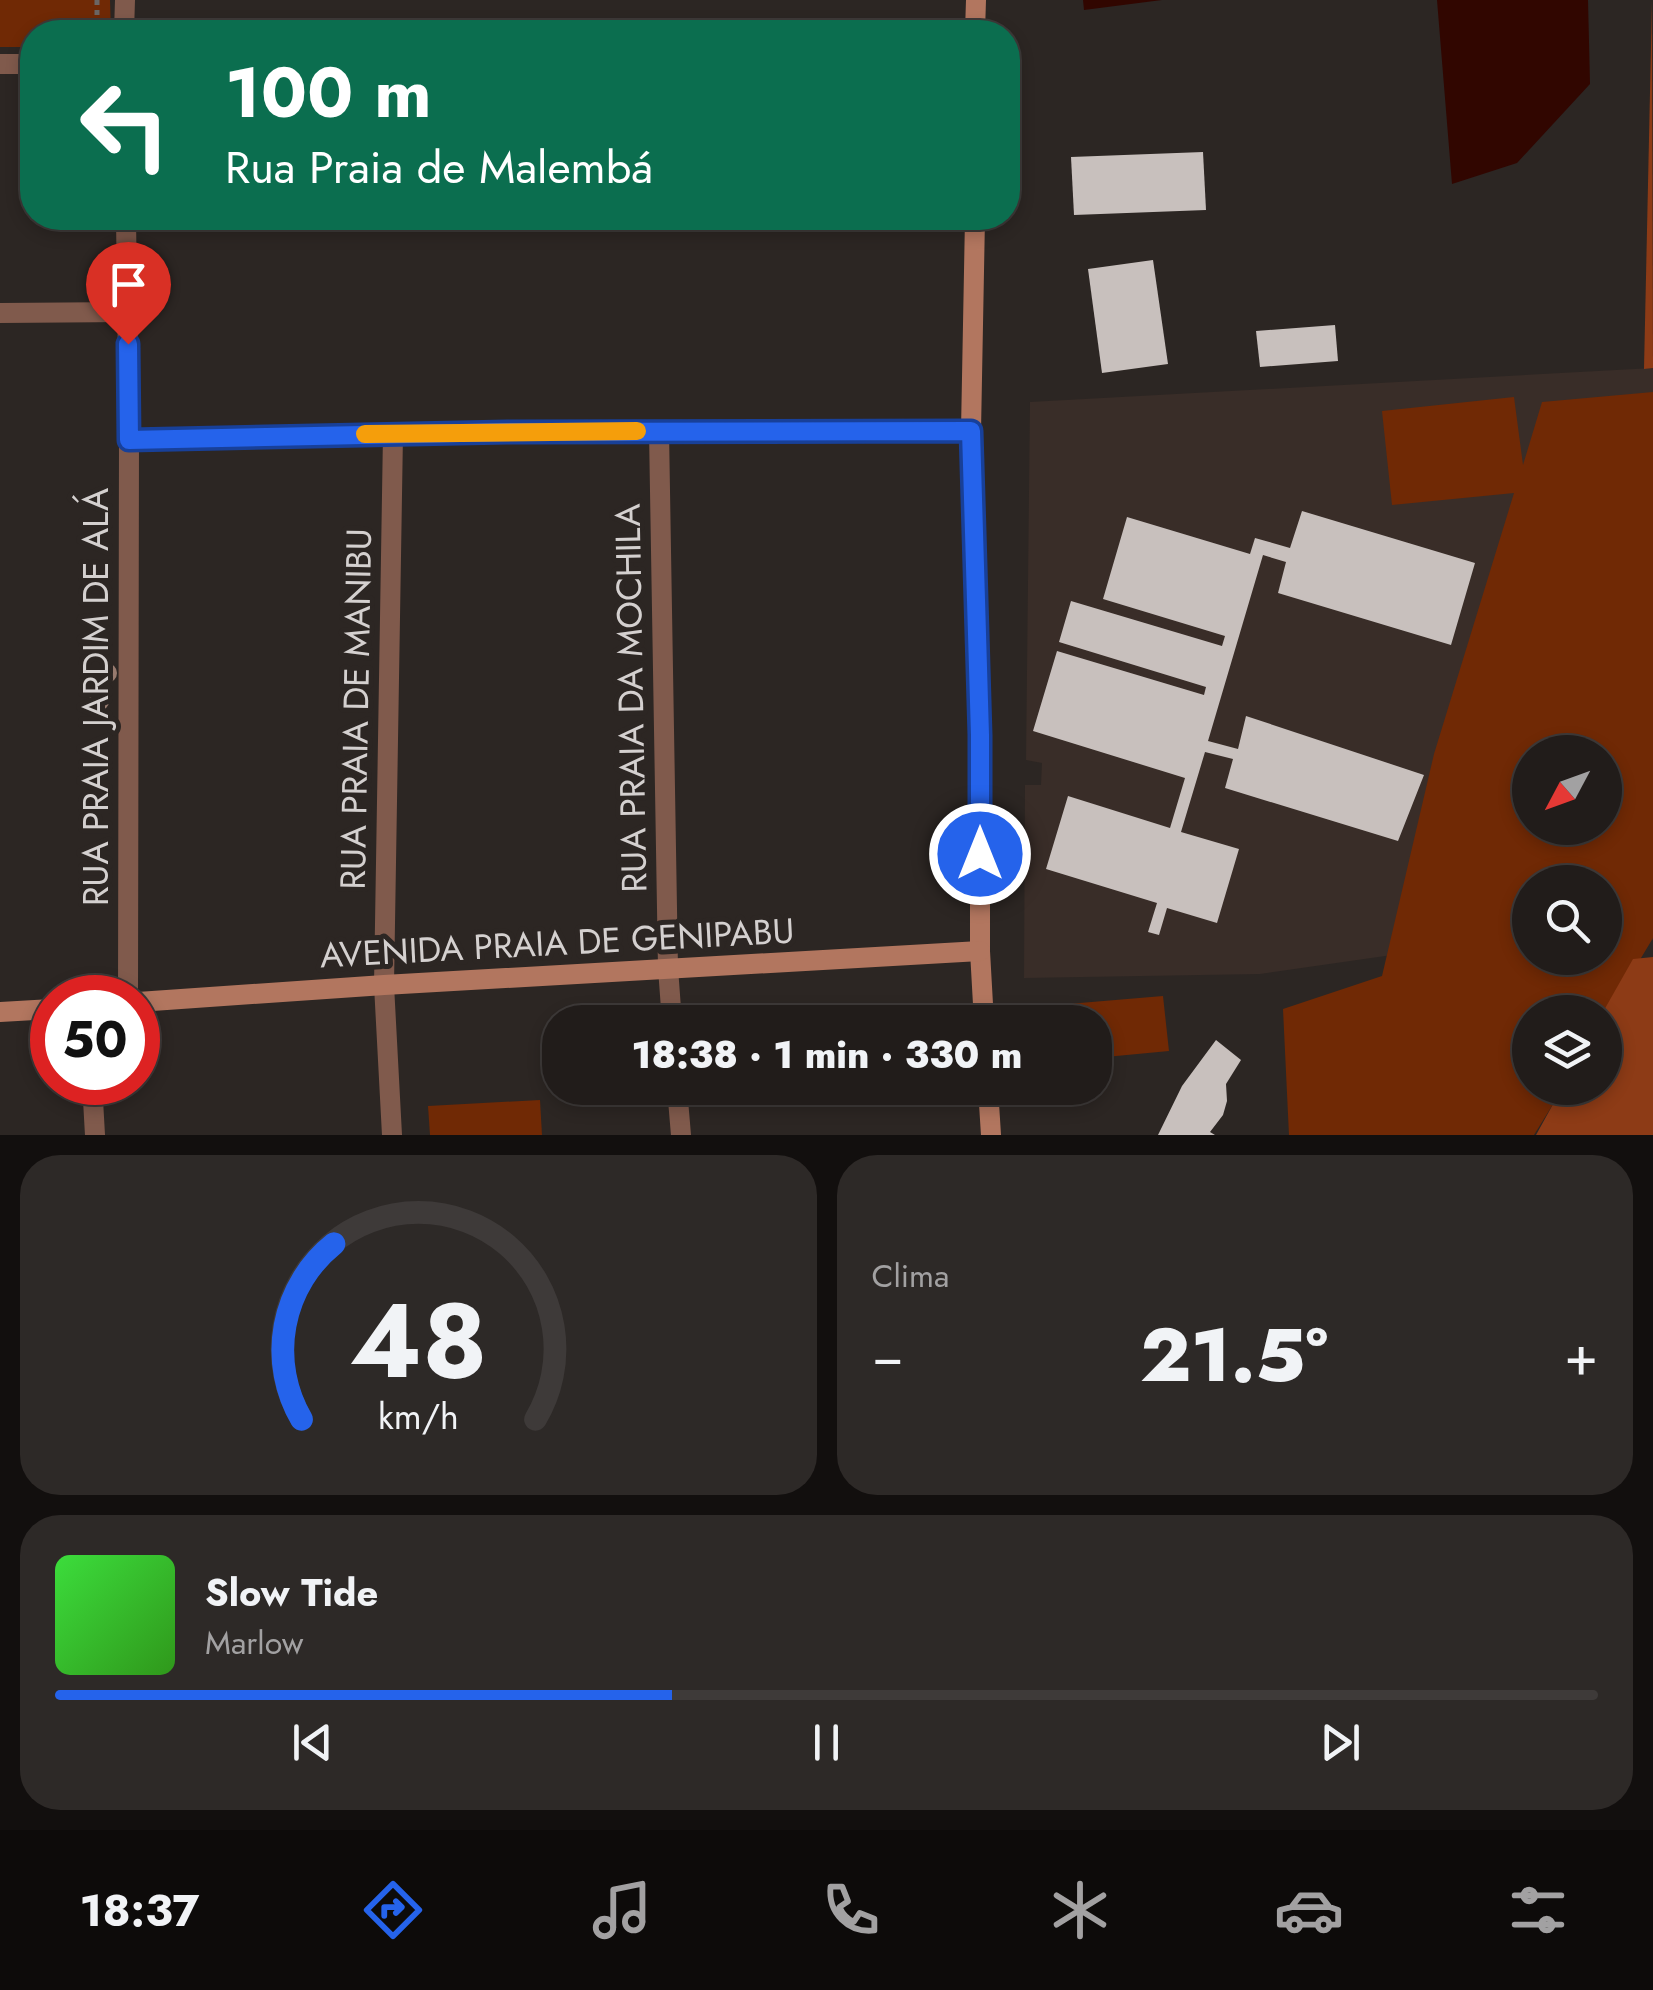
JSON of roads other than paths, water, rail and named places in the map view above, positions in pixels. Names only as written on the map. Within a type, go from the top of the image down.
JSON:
[{"type":"main road","points":[[974,230],[971,431],[983,1005]]},
{"type":"main road","name":"AVENIDA PRAIA DE GENIPABU","points":[[160,1000],[980,950]]},
{"type":"main road","points":[[0,1012],[30,1010]]},
{"type":"main road","points":[[989,1105],[991,1135]]},
{"type":"street","name":"RUA PRAIA JARDIM DE ALÁ","points":[[126,230],[128,975]]},
{"type":"street","points":[[0,314],[128,312]]},
{"type":"street","points":[[129,440],[659,431],[971,431]]},
{"type":"street","name":"RUA PRAIA DA MOCHILA","points":[[659,431],[671,1005]]},
{"type":"street","name":"RUA PRAIA DE MANIBU","points":[[392,1135],[384,985],[393,434]]},
{"type":"street","points":[[93,1105],[94,1135]]},
{"type":"street","points":[[678,1105],[681,1135]]}]
